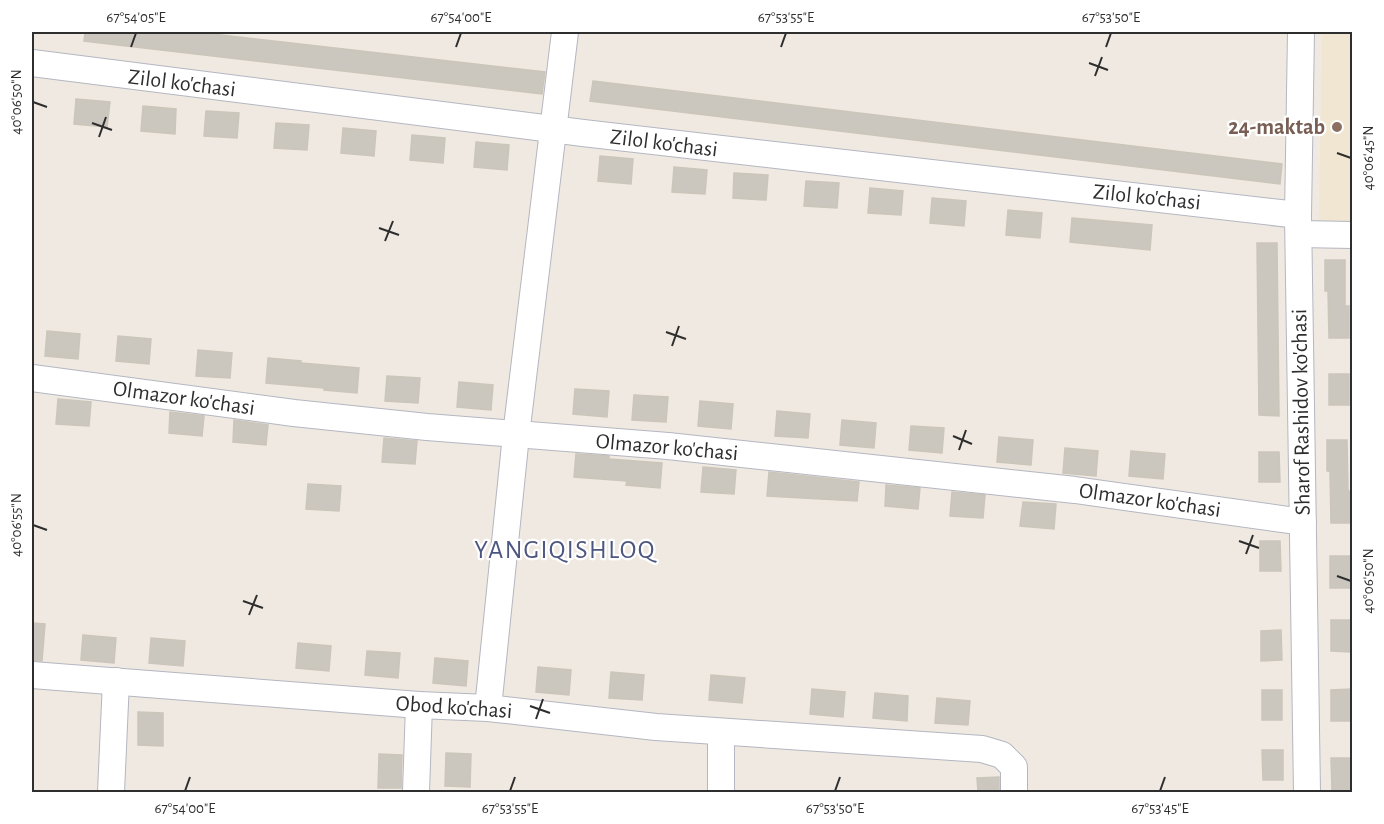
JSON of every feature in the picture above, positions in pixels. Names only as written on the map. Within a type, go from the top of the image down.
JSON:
[{"type":"street","points":[[488,708],[516,435],[565,32]]},
{"type":"street","name":"Sharof Rashidov ko'chasi","points":[[1301,32],[1299,224],[1307,792]]},
{"type":"street","name":"Zilol ko'chasi","points":[[32,63],[1299,224],[1353,235]]},
{"type":"street","name":"Olmazor ko'chasi","points":[[32,378],[294,413],[516,435],[668,446],[1075,490],[1303,522]]},
{"type":"street","name":"Obod ko'chasi","points":[[32,675],[418,705],[488,708],[656,727],[982,749],[1002,754],[1014,766],[1014,792]]},
{"type":"street","points":[[111,792],[116,681]]},
{"type":"street","points":[[416,792],[418,705]]},
{"type":"street","points":[[721,732],[721,792]]},
{"type":"shaded area","name":"24-maktab","points":[[1322,32],[1352,32],[1352,224],[1319,223]]},
{"type":"building","points":[[85,32],[195,32],[545,72],[542,94],[84,41]]},
{"type":"building","points":[[593,81],[1282,164],[1280,184],[590,101]]},
{"type":"building","points":[[76,99],[110,102],[107,127],[74,124]]},
{"type":"building","points":[[143,106],[176,109],[175,134],[141,131]]},
{"type":"building","points":[[206,111],[239,113],[237,138],[204,136]]},
{"type":"building","points":[[276,123],[309,125],[307,150],[274,148]]},
{"type":"building","points":[[343,128],[376,131],[374,156],[341,153]]},
{"type":"building","points":[[412,135],[445,138],[443,163],[410,160]]},
{"type":"building","points":[[476,142],[509,145],[507,170],[474,167]]},
{"type":"building","points":[[600,156],[633,159],[631,184],[598,181]]},
{"type":"building","points":[[674,167],[707,170],[705,194],[672,192]]},
{"type":"building","points":[[734,173],[768,175],[766,200],[733,198]]},
{"type":"building","points":[[806,181],[839,183],[837,208],[804,206]]},
{"type":"building","points":[[870,188],[903,191],[901,215],[868,213]]},
{"type":"building","points":[[932,198],[966,201],[964,226],[930,223]]},
{"type":"building","points":[[1008,210],[1042,213],[1040,238],[1006,235]]},
{"type":"building","points":[[1072,218],[1152,225],[1150,250],[1070,242]]},
{"type":"building","points":[[1257,243],[1277,243],[1279,416],[1259,415]]},
{"type":"building","points":[[1325,260],[1345,260],[1345,306],[1349,306],[1349,338],[1329,338]]},
{"type":"building","points":[[47,331],[80,334],[78,359],[45,356]]},
{"type":"building","points":[[118,336],[151,339],[149,364],[116,361]]},
{"type":"building","points":[[198,350],[232,353],[230,378],[196,376]]},
{"type":"building","points":[[268,358],[359,368],[357,393],[266,383]]},
{"type":"building","points":[[1329,374],[1349,374],[1349,405],[1329,405]]},
{"type":"building","points":[[387,376],[420,378],[418,403],[385,401]]},
{"type":"building","points":[[459,382],[493,385],[491,410],[457,407]]},
{"type":"building","points":[[575,389],[609,391],[607,417],[573,414]]},
{"type":"building","points":[[634,395],[668,397],[666,422],[632,420]]},
{"type":"building","points":[[58,399],[91,402],[89,426],[56,424]]},
{"type":"building","points":[[700,401],[733,404],[731,429],[698,426]]},
{"type":"building","points":[[777,411],[810,414],[808,438],[775,436]]},
{"type":"building","points":[[170,412],[204,416],[202,436],[169,433]]},
{"type":"building","points":[[234,420],[268,425],[266,445],[233,442]]},
{"type":"building","points":[[842,420],[876,423],[874,448],[840,445]]},
{"type":"building","points":[[911,426],[944,428],[942,453],[909,450]]},
{"type":"building","points":[[999,437],[1033,440],[1031,465],[997,462]]},
{"type":"building","points":[[384,438],[417,441],[415,464],[382,462]]},
{"type":"building","points":[[1327,440],[1347,440],[1351,523],[1331,523]]},
{"type":"building","points":[[1065,448],[1098,451],[1096,476],[1063,473]]},
{"type":"building","points":[[1131,451],[1165,454],[1163,479],[1129,476]]},
{"type":"building","points":[[1259,452],[1279,452],[1280,482],[1259,482]]},
{"type":"building","points":[[576,454],[662,463],[660,488],[626,485],[627,481],[574,477]]},
{"type":"building","points":[[703,467],[736,470],[734,494],[701,492]]},
{"type":"building","points":[[769,472],[859,482],[857,501],[767,496]]},
{"type":"building","points":[[308,484],[341,486],[339,511],[306,509]]},
{"type":"building","points":[[886,485],[920,488],[918,509],[885,506]]},
{"type":"building","points":[[952,492],[985,495],[983,518],[950,516]]},
{"type":"building","points":[[1023,502],[1056,504],[1054,529],[1020,526]]},
{"type":"building","points":[[1260,541],[1280,541],[1281,571],[1260,571]]},
{"type":"building","points":[[1330,556],[1350,556],[1351,588],[1330,588]]},
{"type":"building","points":[[1331,620],[1351,620],[1351,652],[1331,651]]},
{"type":"building","points":[[32,623],[45,624],[42,661],[32,660]]},
{"type":"building","points":[[1281,630],[1282,660],[1261,661],[1261,631]]},
{"type":"building","points":[[83,635],[116,638],[114,663],[81,660]]},
{"type":"building","points":[[151,638],[185,641],[183,666],[149,663]]},
{"type":"building","points":[[298,643],[331,646],[329,671],[296,668]]},
{"type":"building","points":[[367,651],[400,653],[398,678],[365,675]]},
{"type":"building","points":[[435,658],[468,661],[466,686],[433,683]]},
{"type":"building","points":[[538,667],[571,670],[569,695],[536,692]]},
{"type":"building","points":[[611,672],[644,675],[642,700],[609,698]]},
{"type":"building","points":[[711,675],[745,678],[742,703],[709,700]]},
{"type":"building","points":[[812,689],[845,692],[843,717],[810,714]]},
{"type":"building","points":[[1351,689],[1351,721],[1331,721],[1331,690]]},
{"type":"building","points":[[1262,690],[1282,690],[1282,720],[1262,720]]},
{"type":"building","points":[[875,693],[908,696],[907,721],[873,718]]},
{"type":"building","points":[[937,698],[970,701],[968,725],[935,723]]},
{"type":"building","points":[[138,712],[163,713],[163,746],[138,745]]},
{"type":"building","points":[[1262,750],[1283,750],[1283,780],[1263,780]]},
{"type":"building","points":[[446,753],[471,754],[470,787],[445,786]]},
{"type":"building","points":[[379,754],[402,755],[401,788],[378,788]]},
{"type":"building","points":[[1331,758],[1351,758],[1352,790],[1332,790]]},
{"type":"building","points":[[999,777],[999,792],[978,792],[977,778]]},
{"type":"place","name":"24-maktab","points":[[1337,127]]},
{"type":"district","name":"YANGIQISHLOQ","points":[[565,550]]}]
